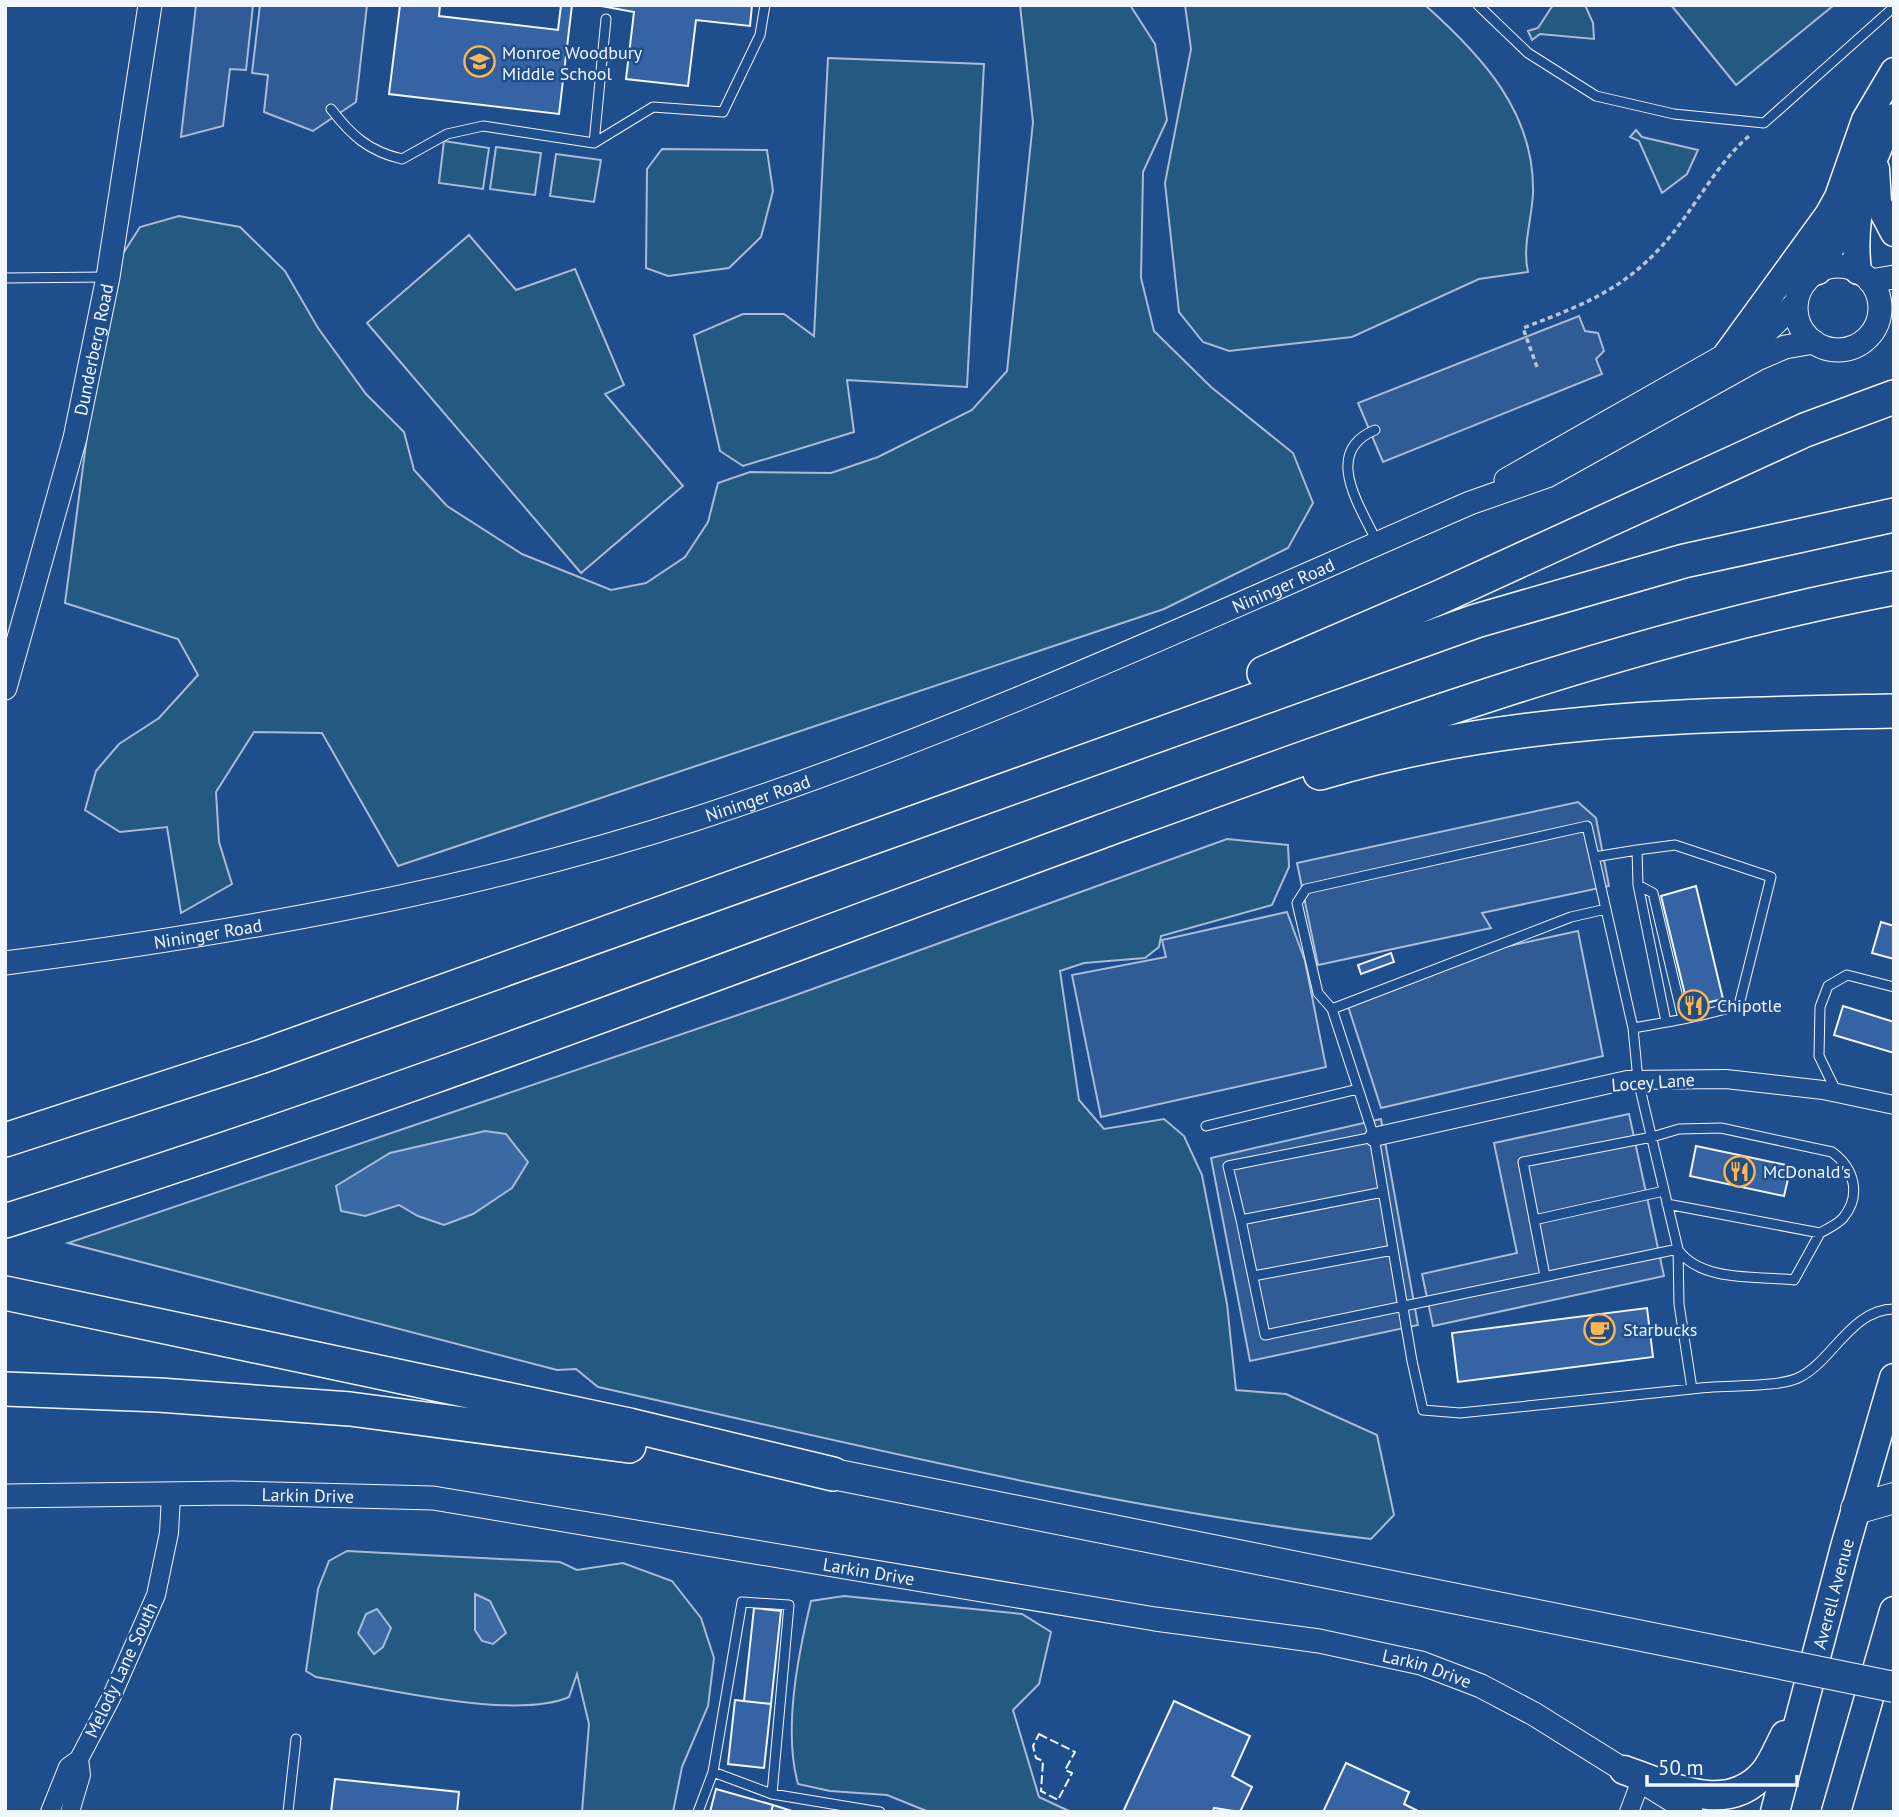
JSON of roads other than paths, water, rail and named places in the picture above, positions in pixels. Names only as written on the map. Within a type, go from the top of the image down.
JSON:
[{"type":"highway","points":[[1056,771],[1176,709],[1440,597],[1805,430],[1894,397]]},
{"type":"highway","points":[[5,1140],[273,1052],[1406,645],[1544,600],[1741,547],[1894,515]]},
{"type":"highway","points":[[5,1221],[378,1096],[1420,716],[1539,677],[1717,628],[1894,588]]},
{"type":"highway","points":[[999,869],[1190,818],[1341,767],[1451,742],[1568,725],[1666,716],[1894,711]]},
{"type":"highway","points":[[8,1294],[629,1425],[833,1474],[1894,1687]]},
{"type":"highway","points":[[5,1389],[159,1395],[351,1409],[833,1474]]},
{"type":"highway","points":[[1856,1509],[1894,1498]]},
{"type":"main road","points":[[1727,354],[1821,226],[1843,181],[1865,120],[1894,71]]},
{"type":"main road","points":[[1864,276],[1855,234],[1858,207],[1877,153],[1894,117]]},
{"type":"main road","points":[[1877,153],[1878,203],[1894,233]]},
{"type":"main road","points":[[1818,271],[1834,242],[1843,181]]},
{"type":"main road","name":"Averell Avenue","points":[[1775,1812],[1894,1378]]},
{"type":"main road","points":[[1836,1812],[1894,1611]]},
{"type":"main road","points":[[1632,1775],[1703,1797],[1722,1797],[1738,1793],[1757,1780],[1768,1768],[1810,1686]]},
{"type":"street","name":"Dunderberg Road","points":[[5,688],[75,438],[107,277],[150,5]]},
{"type":"street","points":[[1864,276],[1886,309],[1870,335],[1857,346],[1838,351],[1814,342],[1799,322],[1795,304],[1805,282],[1818,271],[1842,267],[1864,276],[1894,277]]},
{"type":"street","name":"Nininger Road","points":[[1470,503],[1539,459],[1774,327],[1795,304]]},
{"type":"street","name":"Nininger Road","points":[[5,963],[231,930],[347,908],[506,871],[691,820],[888,751],[1470,503],[1559,469],[1767,354],[1814,342]]},
{"type":"street","name":"Locey Lane","points":[[1374,1138],[1638,1080],[1726,1079],[1837,1093],[1894,1105]]},
{"type":"street","name":"Larkin Drive","points":[[5,1496],[234,1493],[433,1498],[1155,1619],[1319,1640],[1398,1657],[1461,1677],[1507,1699],[1691,1812]]},
{"type":"street","name":"Melody Lane South","points":[[50,1812],[68,1767],[79,1759],[111,1698],[156,1595],[169,1533],[171,1495]]},
{"type":"street","name":"Melody Lane South","points":[[70,1812],[81,1775],[79,1759]]},
{"type":"street","points":[[1629,1812],[1632,1775]]},
{"type":"lane","points":[[331,108],[352,136],[386,155],[402,159],[447,134],[483,126],[594,143],[653,107],[723,112],[760,35],[765,5]]},
{"type":"lane","points":[[1478,5],[1528,53],[1596,96],[1674,114],[1764,123],[1894,7]]},
{"type":"lane","points":[[594,143],[606,19]]},
{"type":"lane","points":[[5,278],[107,277]]},
{"type":"lane","points":[[1375,430],[1349,450],[1346,466],[1349,482],[1378,543]]},
{"type":"lane","points":[[1692,1389],[1679,1304],[1678,1249],[1638,1080],[1633,1028],[1587,827],[1306,889],[1297,903],[1318,993],[1332,1009],[1374,1138],[1423,1410],[1460,1413],[1692,1389],[1800,1377],[1849,1331],[1881,1309],[1894,1310]]},
{"type":"lane","points":[[1594,857],[1675,845],[1771,877],[1739,1005],[1633,1028]]},
{"type":"lane","points":[[1637,850],[1638,885],[1666,1022]]},
{"type":"lane","points":[[1638,885],[1653,893],[1683,1019]]},
{"type":"lane","points":[[1332,1009],[1571,917],[1606,909]]},
{"type":"lane","points":[[1837,1093],[1819,1056],[1820,1007],[1828,986],[1847,975],[1894,987]]},
{"type":"lane","points":[[1206,1126],[1358,1089]]},
{"type":"lane","points":[[1545,1276],[1522,1162],[1652,1137],[1679,1129],[1721,1128],[1832,1152],[1846,1162],[1854,1179],[1853,1200],[1842,1219],[1820,1233],[1794,1280],[1709,1271],[1688,1262],[1678,1249]]},
{"type":"lane","points":[[1374,1138],[1228,1166],[1265,1335],[1402,1304],[1678,1249]]},
{"type":"lane","points":[[1534,1220],[1664,1191]]},
{"type":"lane","points":[[1241,1220],[1383,1192]]},
{"type":"lane","points":[[1667,1204],[1820,1233]]},
{"type":"lane","points":[[1253,1276],[1393,1250]]},
{"type":"lane","points":[[698,1812],[713,1772],[742,1602],[789,1605],[772,1794]]},
{"type":"lane","points":[[288,1812],[296,1739]]},
{"type":"lane","points":[[713,1772],[772,1794],[880,1812]]},
{"type":"place","name":"Monroe Woodbury Middle School","points":[[479,62]]},
{"type":"place","name":"Chipotle","points":[[1694,1005]]},
{"type":"place","name":"McDonald's","points":[[1740,1171]]},
{"type":"place","name":"Starbucks","points":[[1600,1329]]}]
